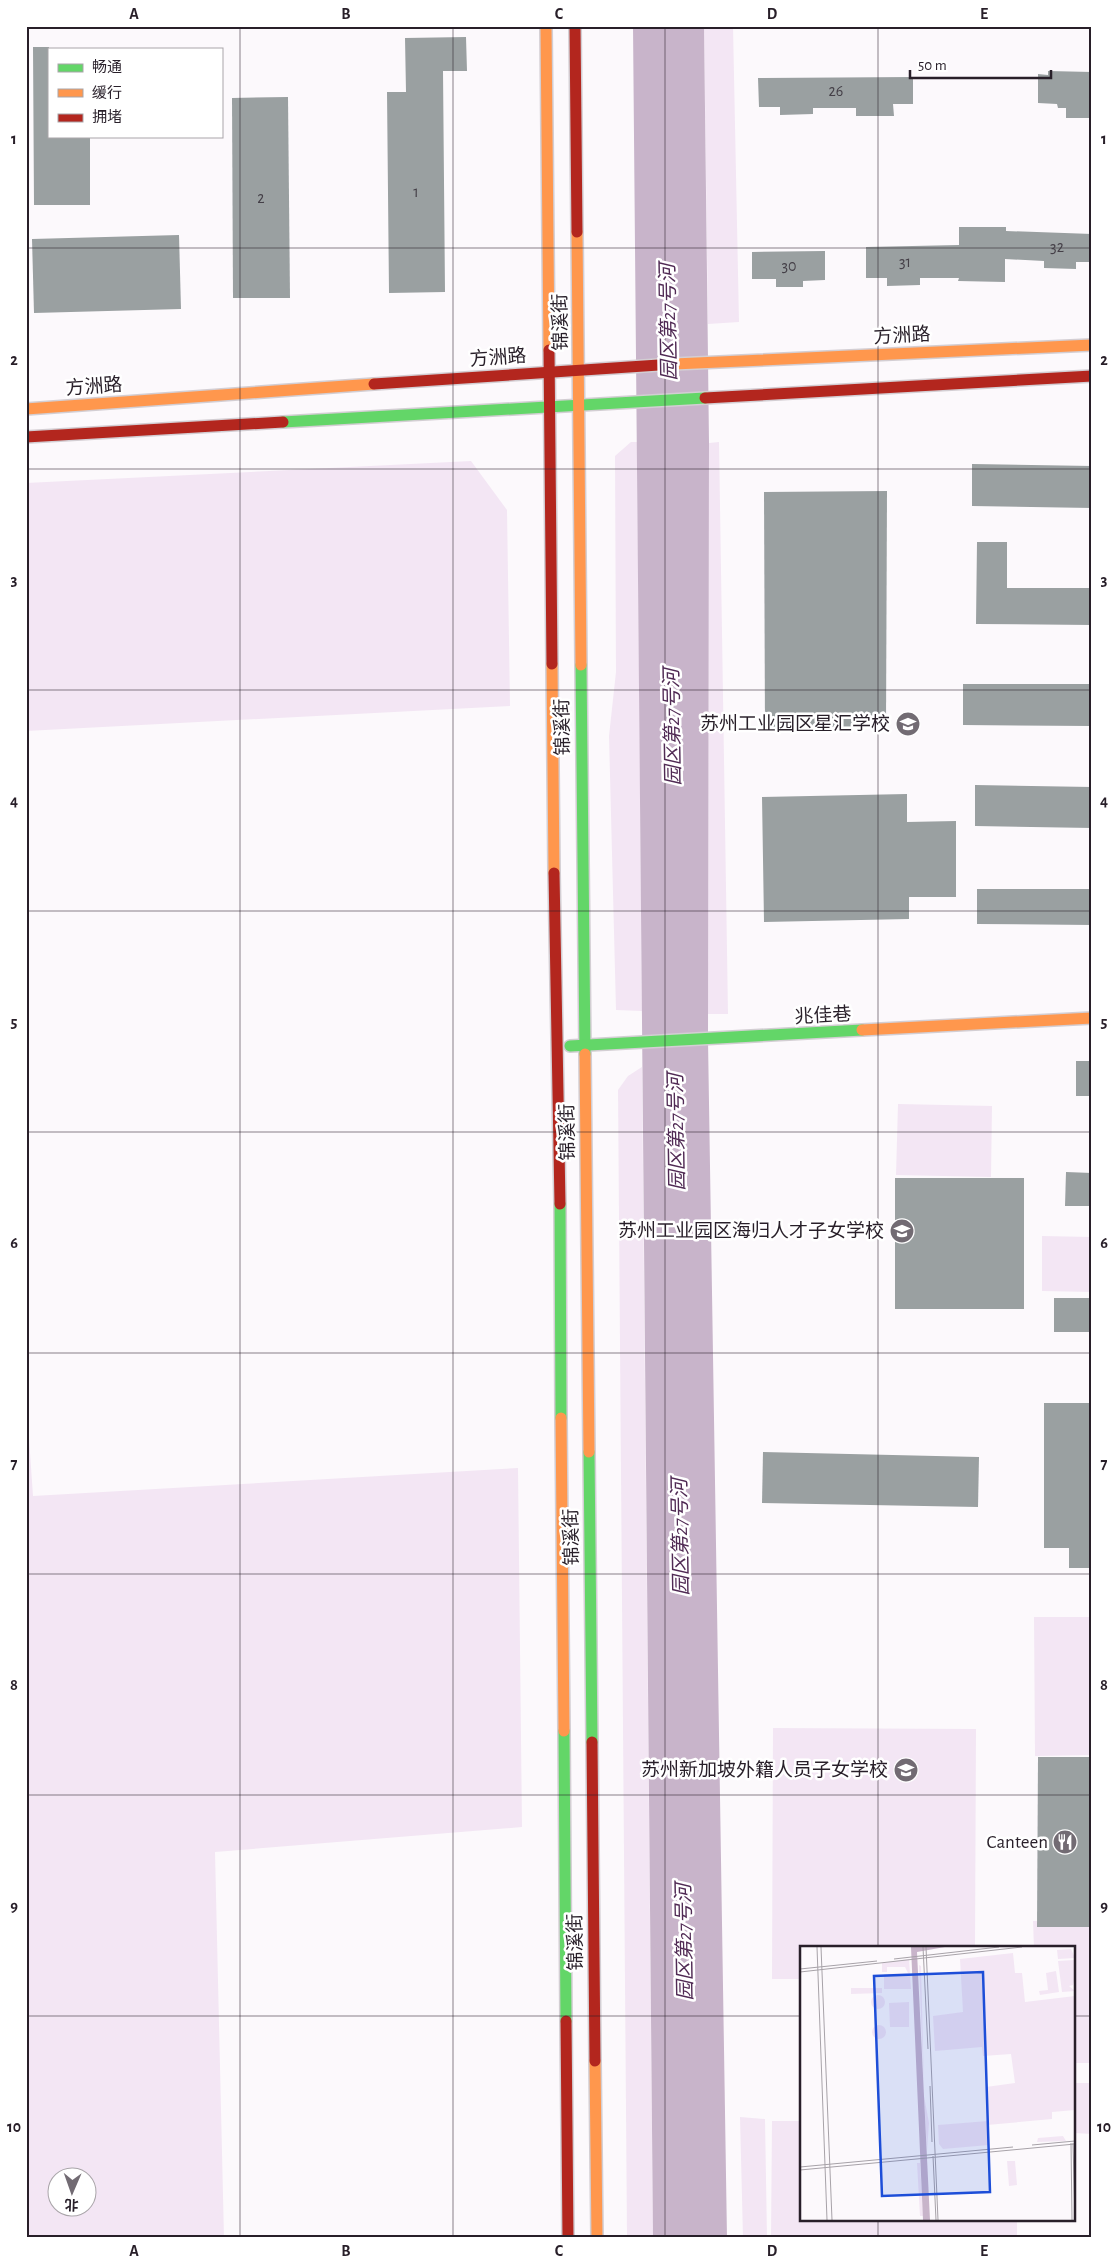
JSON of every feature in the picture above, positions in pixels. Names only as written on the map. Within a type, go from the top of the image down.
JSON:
[{"type":"main road","name":"锦溪街","points":[[546,26],[568,2238]]},
{"type":"main road","name":"锦溪街","points":[[575,26],[579,370],[577,405],[597,2238]]},
{"type":"main road","name":"方洲路","points":[[26,409],[621,366],[1092,345]]},
{"type":"main road","points":[[26,437],[1092,376]]},
{"type":"main road","name":"兆佳巷","points":[[557,1048],[1092,1018]]},
{"type":"shaded area","points":[[704,26],[733,26],[739,322],[708,324]]},
{"type":"shaded area","points":[[631,442],[637,442],[642,1011],[616,1010],[609,736],[616,672],[615,456]]},
{"type":"shaded area","points":[[719,442],[728,1014],[708,1014],[709,443]]},
{"type":"shaded area","points":[[471,461],[507,510],[510,706],[26,731],[26,483]]},
{"type":"shaded area","points":[[642,1067],[653,2238],[627,2238],[618,1090],[628,1076]]},
{"type":"shaded area","points":[[898,1104],[992,1106],[991,1177],[896,1175]]},
{"type":"shaded area","points":[[1042,1236],[1092,1237],[1092,1292],[1042,1291]]},
{"type":"shaded area","points":[[26,1395],[33,1496],[518,1468],[522,1827],[215,1852],[224,2238],[26,2238]]},
{"type":"shaded area","points":[[1034,1617],[1092,1617],[1092,1755],[1035,1756]]},
{"type":"shaded area","points":[[773,1728],[976,1729],[975,1946],[800,1946],[800,1979],[772,1979]]},
{"type":"shaded area","points":[[1092,1920],[1092,2063],[1076,2063],[1076,1946],[1034,1946],[1033,1921]]},
{"type":"shaded area","points":[[1076,2083],[1092,2083],[1092,2134],[1076,2133]]},
{"type":"shaded area","points":[[740,2117],[765,2119],[767,2238],[743,2238]]},
{"type":"shaded area","points":[[772,2121],[800,2121],[800,2222],[1017,2222],[1017,2238],[771,2238]]},
{"type":"water","name":"园区第27号河","points":[[633,26],[704,26],[709,443],[708,1040],[727,2238],[653,2238]]},
{"type":"building","points":[[466,37],[467,71],[443,71],[445,292],[389,293],[387,92],[406,92],[405,38]]},
{"type":"building","points":[[33,47],[49,47],[48,138],[90,138],[90,205],[34,205]]},
{"type":"building","points":[[1048,71],[1092,72],[1092,118],[1066,118],[1066,108],[1058,108],[1057,104],[1038,103],[1038,74],[1048,75]]},
{"type":"building","points":[[913,77],[913,104],[893,104],[894,116],[856,116],[856,108],[813,108],[813,114],[780,115],[780,107],[759,107],[758,78]]},
{"type":"building","points":[[288,97],[290,298],[233,298],[232,98]]},
{"type":"building","points":[[959,227],[1006,227],[1006,231],[1092,234],[1092,262],[1076,262],[1076,269],[1044,268],[1044,261],[1005,259],[1005,282],[958,281],[959,278],[920,278],[920,285],[887,286],[887,278],[866,278],[866,247],[959,245]]},
{"type":"building","points":[[179,235],[181,309],[34,313],[32,239]]},
{"type":"building","points":[[825,251],[825,280],[803,281],[803,287],[776,287],[776,279],[752,279],[752,252]]},
{"type":"building","points":[[972,464],[1092,466],[1092,508],[972,506]]},
{"type":"building","points":[[887,491],[886,727],[765,727],[764,492]]},
{"type":"building","points":[[977,542],[1007,542],[1007,588],[1092,588],[1092,625],[976,624]]},
{"type":"building","points":[[963,684],[1092,684],[1092,726],[963,725]]},
{"type":"building","points":[[975,785],[1092,787],[1092,828],[975,826]]},
{"type":"building","points":[[907,794],[907,822],[956,821],[956,897],[909,897],[909,919],[764,922],[762,797]]},
{"type":"building","points":[[977,889],[1092,889],[1092,925],[977,924]]},
{"type":"building","points":[[1076,1061],[1092,1061],[1092,1096],[1076,1096]]},
{"type":"building","points":[[1066,1172],[1092,1173],[1092,1206],[1065,1206]]},
{"type":"building","points":[[895,1178],[1024,1178],[1024,1309],[895,1309]]},
{"type":"building","points":[[1054,1298],[1092,1298],[1092,1332],[1054,1332]]},
{"type":"building","points":[[1044,1403],[1092,1403],[1092,1568],[1069,1568],[1069,1548],[1044,1548]]},
{"type":"building","points":[[763,1452],[979,1457],[978,1507],[762,1503]]},
{"type":"building","name":"Canteen","points":[[1038,1757],[1092,1757],[1092,1927],[1037,1927]]},
{"type":"traffic: fast","points":[[283,422],[705,398]]},
{"type":"traffic: fast","points":[[581,665],[585,1054]]},
{"type":"traffic: fast","points":[[570,1046],[862,1030]]},
{"type":"traffic: fast","points":[[560,1204],[561,1418]]},
{"type":"traffic: fast","points":[[589,1452],[592,1742]]},
{"type":"traffic: fast","points":[[564,1731],[566,2021]]},
{"type":"traffic: slow","points":[[546,26],[549,350]]},
{"type":"traffic: slow","points":[[577,232],[581,665]]},
{"type":"traffic: slow","points":[[674,364],[1092,345]]},
{"type":"traffic: slow","points":[[26,409],[374,384]]},
{"type":"traffic: slow","points":[[552,664],[554,873]]},
{"type":"traffic: slow","points":[[862,1030],[1092,1018]]},
{"type":"traffic: slow","points":[[585,1054],[589,1452]]},
{"type":"traffic: slow","points":[[561,1418],[564,1731]]},
{"type":"traffic: slow","points":[[595,2061],[597,2238]]},
{"type":"traffic: jam","points":[[575,26],[577,232]]},
{"type":"traffic: jam","points":[[549,350],[552,664]]},
{"type":"traffic: jam","points":[[374,384],[674,364]]},
{"type":"traffic: jam","points":[[705,398],[1092,376]]},
{"type":"traffic: jam","points":[[26,437],[283,422]]},
{"type":"traffic: jam","points":[[554,873],[560,1204]]},
{"type":"traffic: jam","points":[[592,1742],[595,2061]]},
{"type":"traffic: jam","points":[[566,2021],[568,2238]]},
{"type":"place","name":"苏州工业园区星汇学校","points":[[908,724]]},
{"type":"place","name":"苏州工业园区海归人才子女学校","points":[[902,1231]]},
{"type":"place","name":"苏州新加坡外籍人员子女学校","points":[[906,1770]]},
{"type":"place","name":"Canteen","points":[[1065,1842]]}]
